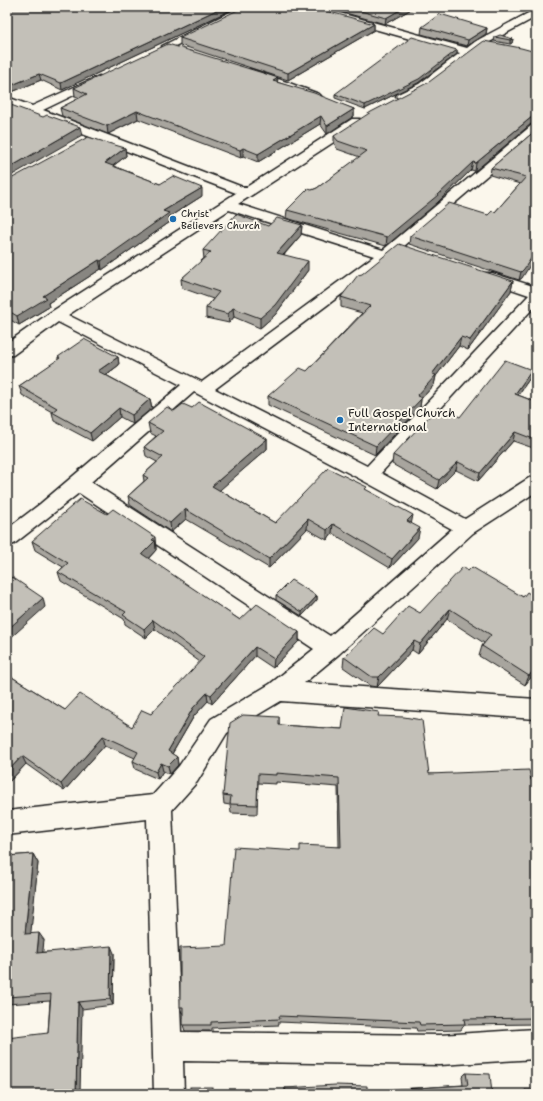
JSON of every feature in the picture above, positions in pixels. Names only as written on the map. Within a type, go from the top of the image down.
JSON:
[{"type":"street","points":[[154,52],[248,7]]},
{"type":"street","points":[[307,7],[469,52]]},
{"type":"street","points":[[394,100],[423,86],[480,43],[536,13]]},
{"type":"street","points":[[480,43],[494,46]]},
{"type":"street","points":[[167,46],[182,50]]},
{"type":"street","points":[[239,68],[324,99]]},
{"type":"street","points":[[32,111],[108,74]]},
{"type":"street","points":[[7,101],[247,193]]},
{"type":"street","points":[[7,351],[57,315],[366,115],[352,110]]},
{"type":"street","points":[[7,539],[198,388],[390,250],[536,128]]},
{"type":"street","points":[[83,142],[95,135]]},
{"type":"street","points":[[226,205],[390,250],[410,251]]},
{"type":"street","points":[[477,273],[536,292]]},
{"type":"street","points":[[369,475],[536,296]]},
{"type":"street","points":[[57,315],[369,475],[466,528]]},
{"type":"street","points":[[78,483],[331,648]]},
{"type":"street","points":[[7,823],[159,806],[188,774],[219,726],[278,691],[331,648],[466,528],[532,490]]},
{"type":"street","points":[[278,691],[536,709]]},
{"type":"street","points":[[159,806],[168,1094]]},
{"type":"street","points":[[167,1046],[440,1050],[536,1044]]},
{"type":"building","points":[[7,7],[223,7],[61,83],[39,74],[7,87]]},
{"type":"building","points":[[244,7],[312,7],[374,24],[288,73],[180,38]]},
{"type":"building","points":[[346,7],[405,7],[386,18]]},
{"type":"building","points":[[440,14],[487,28],[468,40],[422,27]]},
{"type":"building","points":[[500,35],[513,39],[510,40],[495,37]]},
{"type":"building","points":[[412,37],[457,50],[419,79],[365,105],[335,94]]},
{"type":"building","points":[[484,41],[536,52],[536,116],[533,116],[476,163],[473,162],[438,195],[387,237],[287,210],[308,189],[312,190],[317,188],[367,151],[338,141],[334,136],[371,112],[429,82]]},
{"type":"building","points":[[168,44],[278,78],[273,81],[314,93],[354,109],[327,126],[321,116],[258,154],[243,148],[240,150],[137,111],[107,126],[60,108],[87,94],[74,88]]},
{"type":"building","points":[[11,105],[43,117],[47,115],[80,127],[7,169],[7,107]]},
{"type":"building","points":[[536,130],[536,251],[521,272],[410,236],[449,203],[488,215],[492,211],[495,212],[526,177],[491,168]]},
{"type":"building","points":[[88,137],[125,148],[105,163],[160,184],[173,176],[202,188],[163,211],[169,213],[101,261],[99,260],[43,296],[47,298],[17,316],[7,310],[7,181]]},
{"type":"building","points":[[236,214],[268,226],[277,218],[302,225],[277,253],[308,261],[275,305],[260,318],[233,308],[228,314],[206,308],[219,292],[181,279],[211,252],[203,250]]},
{"type":"building","points":[[399,244],[513,281],[470,340],[461,337],[432,374],[436,375],[417,396],[422,398],[376,446],[268,396],[300,368],[307,371],[370,306],[341,297],[358,275],[362,274]]},
{"type":"building","points":[[84,339],[118,357],[98,371],[150,399],[132,415],[119,408],[90,433],[52,412],[57,408],[19,386],[60,358],[58,357]]},
{"type":"building","points":[[505,360],[532,370],[515,394],[536,402],[536,440],[515,432],[480,473],[458,462],[439,480],[393,455],[438,407],[460,417]]},
{"type":"building","points":[[199,402],[267,439],[212,486],[275,523],[328,468],[367,487],[365,489],[413,515],[407,521],[420,528],[392,559],[333,524],[327,530],[308,519],[269,559],[185,509],[170,523],[128,496],[148,478],[143,475],[163,457],[144,447],[163,431],[148,423],[167,407],[174,411],[183,404],[192,408]]},
{"type":"building","points":[[80,499],[107,514],[113,509],[155,537],[152,540],[155,541],[142,554],[240,620],[257,604],[299,632],[274,659],[255,647],[211,695],[207,693],[193,708],[168,751],[177,757],[168,766],[161,763],[156,772],[133,761],[138,752],[103,736],[61,784],[22,756],[7,772],[7,674],[65,710],[80,694],[132,727],[142,710],[151,714],[204,657],[153,620],[144,629],[123,615],[126,612],[58,572],[68,563],[32,541]]},
{"type":"building","points":[[463,567],[468,571],[472,567],[523,597],[527,592],[536,598],[536,667],[529,676],[482,646],[491,635],[450,609],[420,644],[414,641],[379,677],[372,677],[344,657],[374,628],[383,634],[408,606],[420,613]]},
{"type":"building","points":[[12,577],[43,598],[7,630],[7,581]]},
{"type":"building","points":[[291,580],[317,596],[302,612],[276,595]]},
{"type":"building","points":[[345,707],[379,712],[378,716],[404,717],[422,720],[429,774],[529,770],[531,780],[536,780],[536,1018],[464,1019],[465,1024],[420,1025],[419,1022],[279,1016],[280,1019],[211,1022],[211,1025],[183,1025],[183,1007],[180,1007],[180,948],[226,946],[234,847],[300,851],[300,845],[341,847],[339,778],[276,773],[276,775],[258,774],[257,805],[230,804],[231,796],[223,795],[230,723],[243,715],[279,717],[279,725],[342,729]]},
{"type":"building","points":[[33,854],[25,934],[39,933],[37,953],[111,946],[110,999],[78,1002],[76,1094],[7,1094],[7,1038],[48,1033],[51,994],[7,997],[7,856]]},
{"type":"building","points":[[466,1073],[490,1074],[492,1094],[286,1094],[285,1088],[336,1085],[367,1086],[367,1091],[468,1085]]},
{"type":"building","points":[[190,1087],[212,1087],[212,1094],[190,1094]]},
{"type":"building","points":[[525,1090],[536,1090],[536,1094],[526,1094]]},
{"type":"place","name":"Christ Believers Church","points":[[173,219]]},
{"type":"place","name":"Full Gospel Church International","points":[[340,420]]}]
